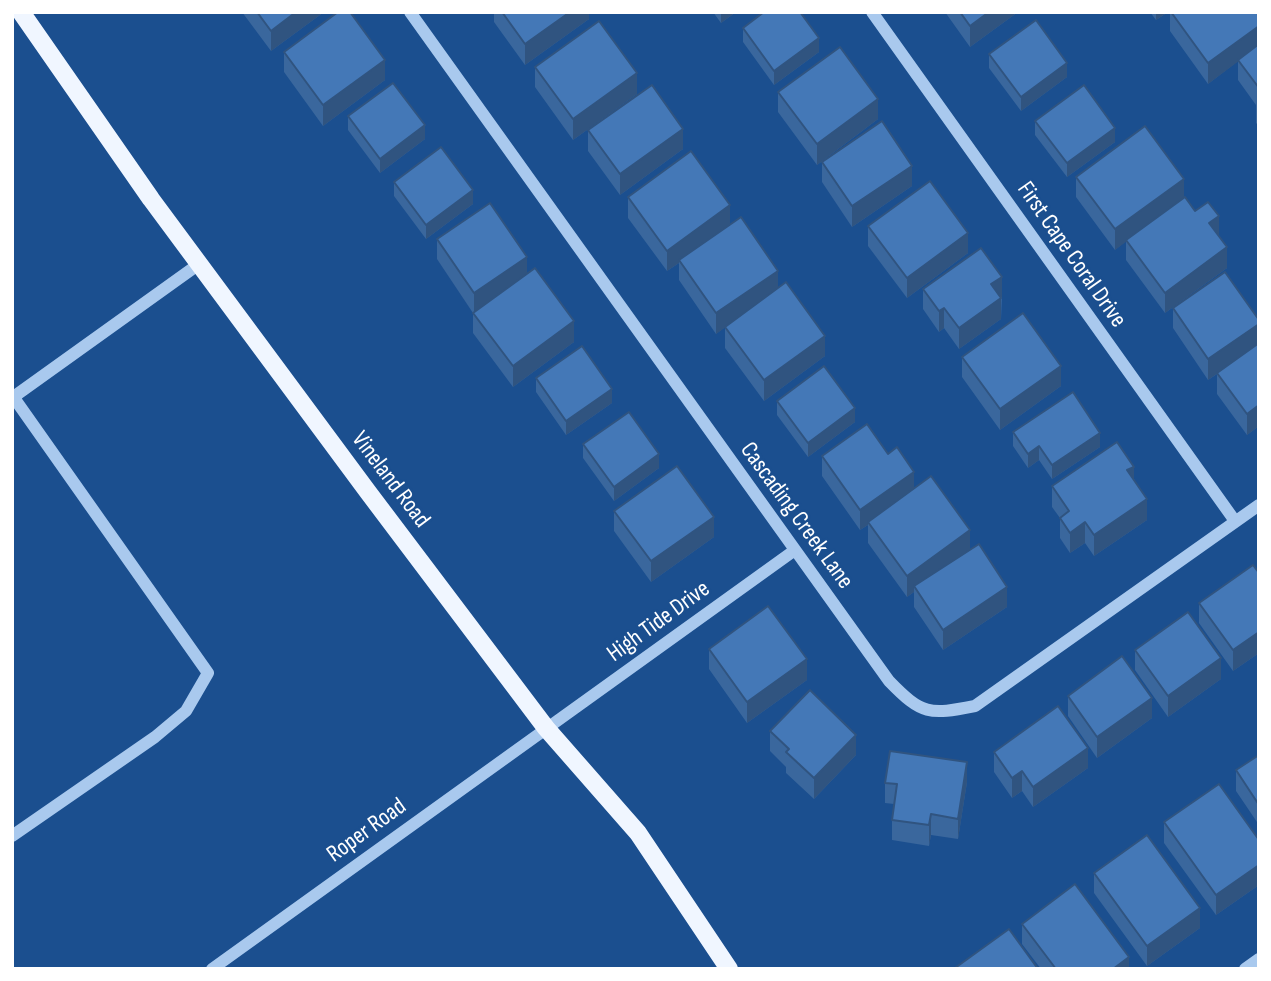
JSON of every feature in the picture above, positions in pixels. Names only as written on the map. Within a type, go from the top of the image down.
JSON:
[{"type":"main road","name":"Vineland Road","points":[[21,12],[150,199],[546,728],[638,833],[729,969]]},
{"type":"street","name":"Cascading Creek Lane","points":[[410,12],[889,681],[911,703],[939,713],[975,706],[1259,505]]},
{"type":"street","name":"First Cape Coral Drive","points":[[872,12],[1235,522]]},
{"type":"street","points":[[12,836],[155,737],[186,711],[208,673],[13,397],[199,264]]},
{"type":"street","name":"High Tide Drive","points":[[546,728],[795,550]]},
{"type":"street","name":"Roper Road","points":[[212,969],[546,728]]},
{"type":"street","points":[[1245,969],[1259,959]]},
{"type":"building","points":[[257,12],[296,12],[271,31]]},
{"type":"building","points":[[338,12],[350,12],[385,60],[323,105],[284,52]]},
{"type":"building","points":[[502,12],[570,12],[525,44]]},
{"type":"building","points":[[764,12],[800,12],[819,38],[774,71],[743,28]]},
{"type":"building","points":[[960,12],[989,12],[970,26]]},
{"type":"building","points":[[1171,12],[1259,12],[1259,26],[1208,63]]},
{"type":"building","points":[[1036,20],[1067,63],[1021,97],[989,54]]},
{"type":"building","points":[[599,21],[637,73],[573,119],[535,67]]},
{"type":"building","points":[[1259,44],[1259,88],[1238,60]]},
{"type":"building","points":[[840,47],[878,99],[817,144],[778,92]]},
{"type":"building","points":[[393,83],[425,125],[380,159],[348,116]]},
{"type":"building","points":[[652,85],[683,129],[620,174],[588,130]]},
{"type":"building","points":[[1084,85],[1115,128],[1067,163],[1035,121]]},
{"type":"building","points":[[882,121],[912,166],[852,206],[822,162]]},
{"type":"building","points":[[1145,126],[1184,179],[1115,229],[1076,177]]},
{"type":"building","points":[[441,147],[473,190],[426,225],[394,182]]},
{"type":"building","points":[[691,151],[730,205],[667,251],[628,197]]},
{"type":"building","points":[[930,181],[968,233],[907,278],[868,226]]},
{"type":"building","points":[[1185,197],[1195,211],[1208,202],[1219,216],[1209,223],[1227,247],[1165,293],[1126,240]]},
{"type":"building","points":[[490,203],[527,257],[474,293],[437,239]]},
{"type":"building","points":[[741,217],[778,271],[716,313],[679,260]]},
{"type":"building","points":[[981,248],[1002,277],[991,284],[1001,298],[959,328],[944,308],[939,311],[923,289]]},
{"type":"building","points":[[535,268],[574,321],[513,366],[473,313]]},
{"type":"building","points":[[1225,272],[1259,320],[1259,324],[1208,359],[1173,308]]},
{"type":"building","points":[[786,282],[825,336],[764,380],[725,327]]},
{"type":"building","points":[[1023,313],[1061,366],[1000,409],[962,357]]},
{"type":"building","points":[[1259,343],[1259,405],[1247,414],[1217,373]]},
{"type":"building","points":[[582,346],[612,389],[566,421],[536,378]]},
{"type":"building","points":[[824,366],[855,408],[808,443],[777,401]]},
{"type":"building","points":[[1073,392],[1100,433],[1052,465],[1039,446],[1028,454],[1013,432]]},
{"type":"building","points":[[629,412],[659,454],[614,487],[583,444]]},
{"type":"building","points":[[867,424],[888,454],[897,447],[914,472],[860,510],[822,456]]},
{"type":"building","points":[[1117,442],[1134,467],[1127,470],[1147,499],[1094,535],[1085,522],[1070,533],[1060,518],[1069,511],[1052,486]]},
{"type":"building","points":[[677,466],[714,517],[651,561],[614,511]]},
{"type":"building","points":[[931,476],[970,530],[907,576],[868,522]]},
{"type":"building","points":[[979,544],[1007,587],[943,630],[914,586]]},
{"type":"building","points":[[1253,565],[1259,573],[1259,632],[1233,650],[1199,603]]},
{"type":"building","points":[[768,606],[807,659],[747,702],[709,649]]},
{"type":"building","points":[[1188,612],[1221,658],[1168,696],[1135,650]]},
{"type":"building","points":[[1122,656],[1152,698],[1097,737],[1068,696]]},
{"type":"building","points":[[810,690],[856,735],[814,778],[786,752],[789,749],[770,731]]},
{"type":"building","points":[[1058,706],[1088,748],[1033,787],[1022,771],[1012,778],[994,752]]},
{"type":"building","points":[[890,751],[967,762],[958,819],[931,814],[929,825],[892,820],[897,784],[885,783]]},
{"type":"building","points":[[1259,755],[1259,805],[1236,770]]},
{"type":"building","points":[[1219,784],[1259,840],[1259,865],[1216,895],[1164,822]]},
{"type":"building","points":[[1147,835],[1200,908],[1147,946],[1094,873]]},
{"type":"building","points":[[1075,884],[1129,957],[1113,969],[1056,969],[1022,924]]},
{"type":"building","points":[[1009,929],[1038,969],[955,968]]}]
